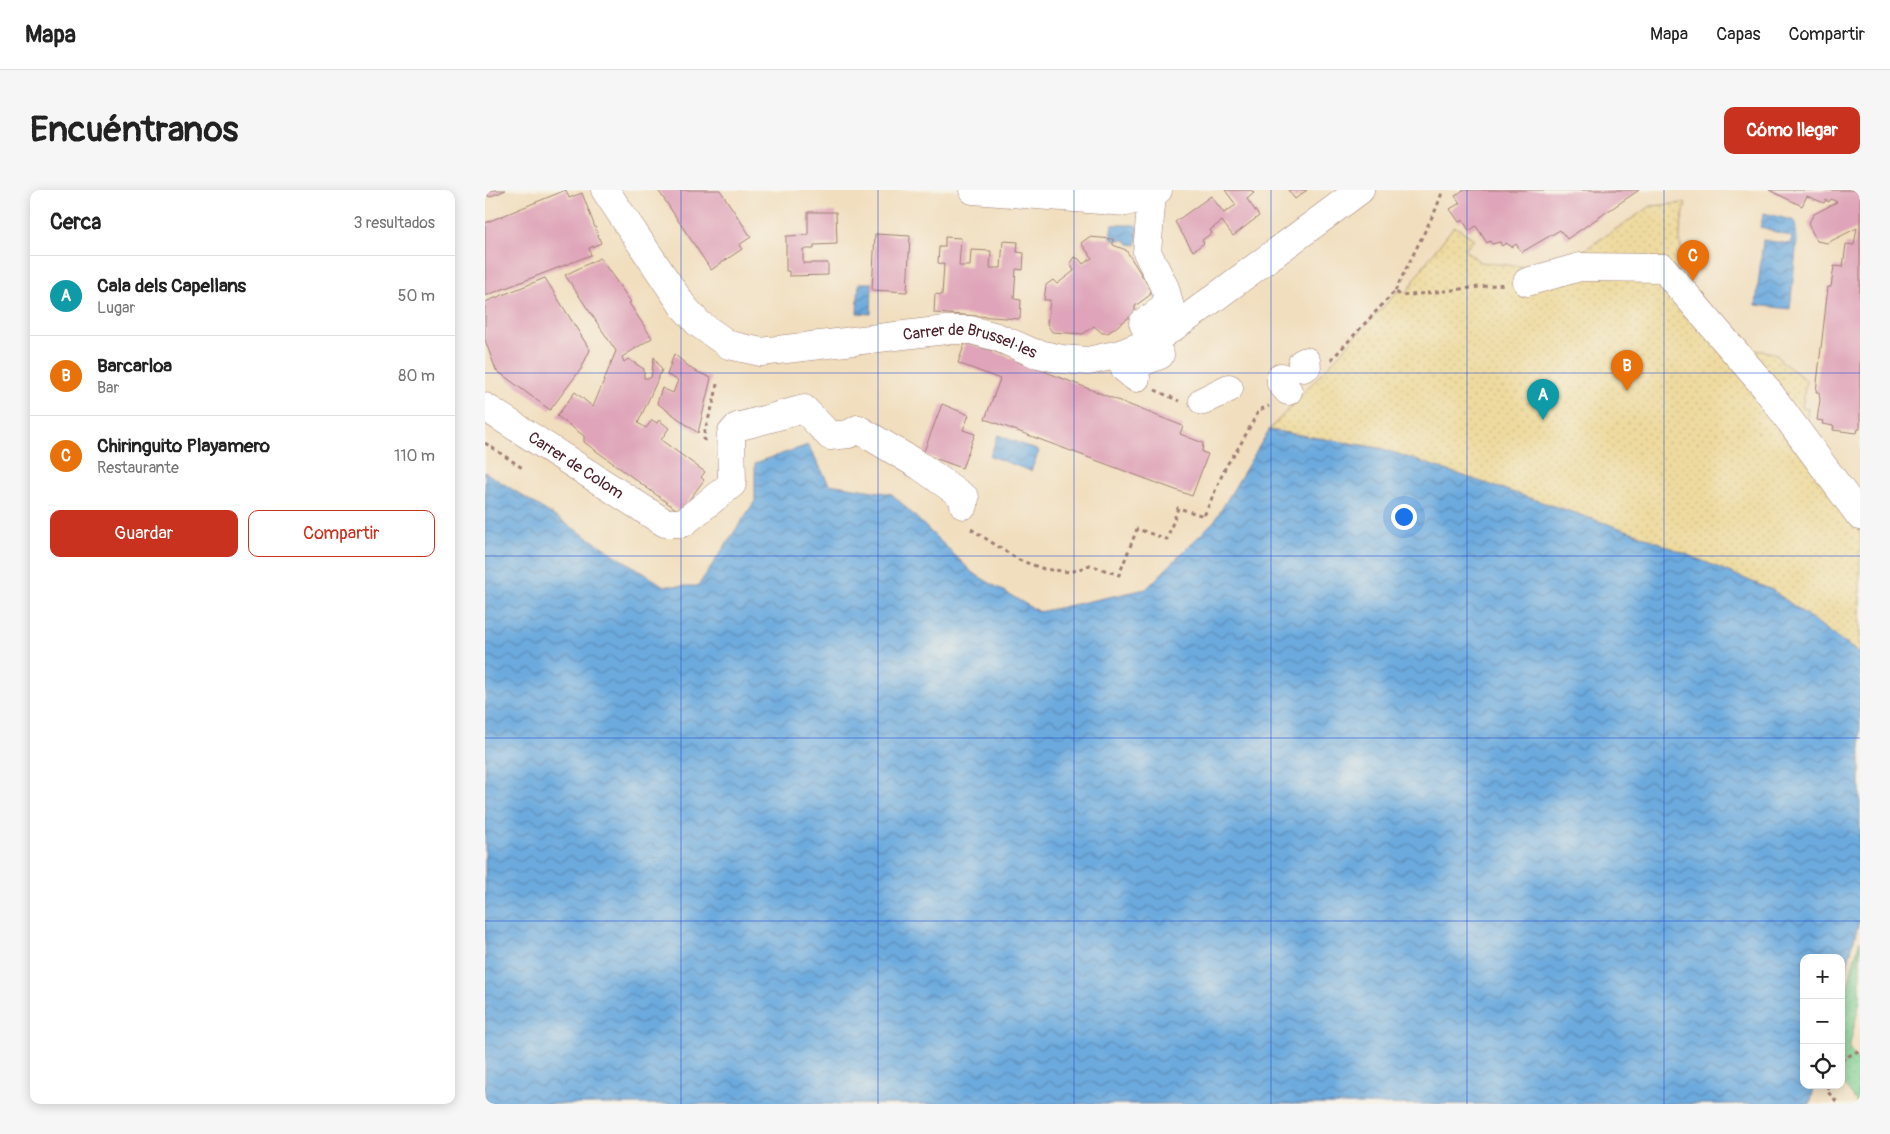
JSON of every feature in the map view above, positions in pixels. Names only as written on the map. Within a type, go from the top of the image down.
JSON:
[{"type":"street","name":"Carrer de Brussel·les","points":[[605,190],[683,306],[698,323],[729,345],[761,352],[946,330],[971,330],[997,337],[1034,353],[1062,359],[1088,360],[1120,354],[1153,324],[1190,316],[1360,190]]},
{"type":"street","points":[[973,190],[1126,202],[1155,192],[1147,252],[1165,288],[1169,304],[1153,324],[1160,354],[1125,369],[1145,383]]},
{"type":"street","points":[[1527,282],[1580,267],[1663,268],[1765,387],[1860,516]]},
{"type":"street","points":[[1203,401],[1229,388]]},
{"type":"street","name":"Carrer de Colom","points":[[485,407],[665,523],[683,523],[731,484],[731,434],[737,427],[804,409],[830,436],[849,434],[858,429],[920,466],[965,498],[964,505]]},
{"type":"path","points":[[1330,362],[1395,291],[1436,209],[1443,190]]},
{"type":"path","points":[[1395,291],[1402,296],[1458,288],[1527,282]]},
{"type":"path","points":[[964,505],[956,519],[1019,560],[1044,569],[1071,572],[1090,565],[1119,575],[1137,529],[1167,539],[1179,508],[1204,516],[1226,466],[1239,447],[1259,410],[1289,381]]},
{"type":"path","points":[[705,425],[716,401],[717,382]]},
{"type":"path","points":[[1145,383],[1165,396]]},
{"type":"path","points":[[485,443],[524,469]]},
{"type":"path","points":[[1845,1058],[1860,1050]]},
{"type":"path","points":[[1827,1089],[1839,1104]]},
{"type":"green space","points":[[1860,940],[1860,1001],[1849,1048],[1860,1065],[1858,1104],[1845,1086],[1845,997]]},
{"type":"sand","points":[[1686,203],[1680,239],[1683,253],[1687,259],[1675,269],[1747,349],[1775,353],[1782,362],[1806,380],[1802,408],[1808,409],[1806,430],[1838,498],[1860,532],[1860,654],[1772,590],[1380,448],[1269,430],[1398,291],[1407,292],[1424,265],[1454,226],[1474,239],[1465,250],[1480,262],[1535,268],[1575,256],[1651,206]]},
{"type":"water","points":[[1764,213],[1795,221],[1797,240],[1790,309],[1756,305],[1763,240],[1790,244],[1792,237],[1760,227]]},
{"type":"water","points":[[1112,225],[1135,225],[1139,228],[1136,245],[1129,244],[1126,240],[1114,240],[1110,236]]},
{"type":"water","points":[[859,283],[872,283],[871,314],[857,313]]},
{"type":"water","points":[[1269,430],[1380,448],[1638,534],[1772,590],[1860,654],[1860,918],[1845,972],[1845,954],[1800,954],[1800,1089],[1814,1089],[1810,1104],[485,1104],[485,472],[664,586],[698,586],[755,501],[755,463],[808,445],[829,484],[892,494],[973,573],[1039,612],[1146,589],[1215,520]]},
{"type":"water","points":[[998,435],[1039,451],[1031,471],[990,456]]},
{"type":"building","points":[[485,190],[506,190],[489,197]]},
{"type":"building","points":[[566,190],[569,198],[582,193],[601,243],[589,248],[591,255],[485,296],[485,223]]},
{"type":"building","points":[[658,190],[720,190],[751,237],[739,245],[742,249],[711,270]]},
{"type":"building","points":[[1225,190],[1251,190],[1254,193],[1247,199],[1259,216],[1233,236],[1222,221],[1210,230],[1212,233],[1202,240],[1204,243],[1193,251],[1175,222],[1211,196],[1224,213],[1236,205]]},
{"type":"building","points":[[1288,190],[1307,190],[1295,199]]},
{"type":"building","points":[[1463,190],[1639,190],[1567,239],[1560,230],[1522,252],[1516,244],[1512,247],[1506,243],[1502,246],[1500,242],[1492,244],[1490,241],[1487,243],[1476,226],[1469,231],[1463,220],[1459,222],[1450,209],[1460,203],[1455,196]]},
{"type":"building","points":[[1769,190],[1860,190],[1860,429],[1858,429],[1857,433],[1833,430],[1834,426],[1822,424],[1823,421],[1817,420],[1820,400],[1819,392],[1816,392],[1828,287],[1831,287],[1834,266],[1843,267],[1846,244],[1854,245],[1857,228],[1827,243],[1817,241],[1808,224],[1814,214],[1837,202],[1831,199],[1829,202],[1826,200],[1824,203],[1807,196],[1802,206]]},
{"type":"building","points":[[808,212],[836,212],[837,244],[814,245],[814,249],[803,249],[803,263],[828,263],[828,275],[789,276],[789,271],[786,271],[786,236],[808,235]]},
{"type":"building","points":[[875,234],[910,236],[907,292],[872,290]]},
{"type":"building","points":[[945,237],[961,238],[959,266],[970,266],[971,250],[991,251],[990,268],[1001,268],[1003,241],[1018,242],[1017,252],[1024,253],[1023,270],[1016,269],[1014,299],[1021,300],[1020,319],[934,313],[935,294],[942,295],[944,264],[938,263],[939,247],[945,247]]},
{"type":"building","points":[[1089,237],[1113,239],[1113,245],[1126,250],[1151,290],[1150,295],[1135,306],[1135,313],[1108,333],[1102,333],[1094,326],[1083,334],[1052,332],[1047,324],[1050,300],[1044,300],[1046,285],[1053,280],[1057,284],[1074,271],[1070,263],[1074,257],[1083,264],[1092,258],[1081,243]]},
{"type":"building","points":[[600,258],[631,302],[629,303],[652,338],[622,357],[624,362],[628,359],[644,369],[644,378],[651,378],[654,357],[662,370],[638,423],[646,428],[652,420],[657,423],[659,420],[669,428],[661,440],[705,472],[701,477],[704,480],[680,512],[584,442],[584,436],[557,416],[575,392],[593,407],[616,351],[565,275]]},
{"type":"building","points":[[545,278],[590,350],[581,369],[550,410],[496,370],[485,340],[485,302]]},
{"type":"building","points":[[965,343],[993,351],[1183,426],[1180,434],[1203,443],[1202,452],[1208,454],[1192,496],[985,419],[1000,379],[958,363]]},
{"type":"building","points":[[674,354],[693,370],[711,378],[698,433],[657,403],[662,388],[673,393],[678,380],[667,375]]},
{"type":"building","points":[[942,404],[969,415],[963,430],[975,434],[962,468],[923,454]]},
{"type":"place","name":"Chiringuito Playamero","points":[[1693,281]]},
{"type":"place","name":"Barcarloa","points":[[1627,391]]},
{"type":"place","name":"Cala dels Capellans","points":[[1543,420]]}]
